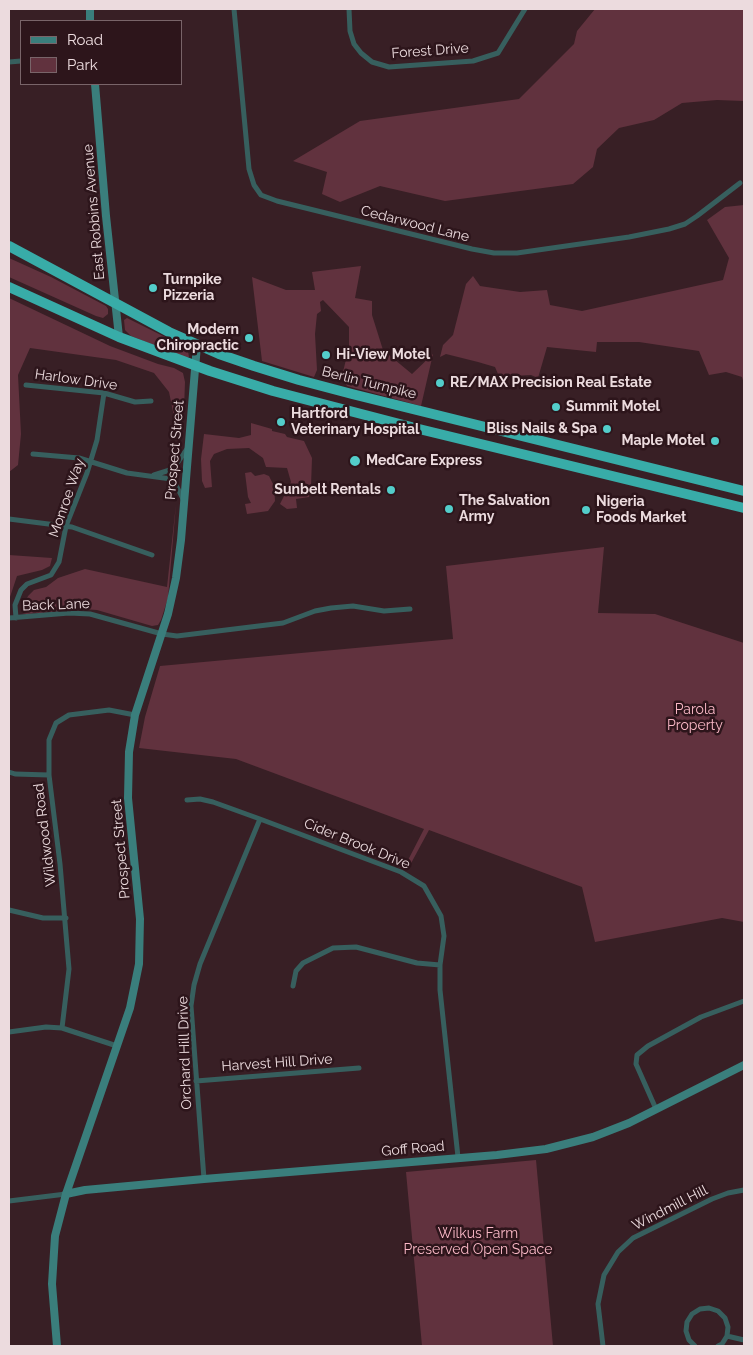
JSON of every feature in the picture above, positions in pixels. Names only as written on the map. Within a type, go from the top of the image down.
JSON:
[{"type":"highway","name":"Berlin Turnpike","points":[[9,246],[169,332],[236,360],[299,380],[744,491]]},
{"type":"highway","points":[[9,287],[119,337],[195,366],[292,397],[744,508]]},
{"type":"highway","points":[[419,429],[423,410]]},
{"type":"main road","name":"East Robbins Avenue","points":[[95,85],[106,216],[119,337]]},
{"type":"main road","name":"Prospect Street","points":[[57,1346],[52,1272],[55,1236],[66,1194],[133,998],[140,952],[140,919],[128,776],[128,752],[135,715],[162,634],[176,578],[196,344]]},
{"type":"main road","name":"Goff Road","points":[[66,1194],[85,1190],[204,1178],[497,1155],[546,1149],[593,1137],[630,1123],[744,1065]]},
{"type":"street","name":"Cedarwood Lane","points":[[234,9],[249,169],[254,185],[261,195],[277,201],[472,249],[494,253],[517,253],[650,234],[685,224],[713,205],[740,183]]},
{"type":"street","name":"Forest Drive","points":[[349,9],[350,31],[354,44],[360,53],[372,62],[389,67],[473,60],[498,53],[524,9]]},
{"type":"street","name":"Harlow Drive","points":[[26,385],[104,393],[135,402],[152,401]]},
{"type":"street","name":"Monroe Way","points":[[16,618],[15,605],[21,590],[27,584],[51,575],[57,567],[66,526],[91,461],[100,429],[104,393]]},
{"type":"street","points":[[149,476],[173,469],[188,448]]},
{"type":"street","points":[[33,454],[91,461],[127,473],[171,479],[184,502]]},
{"type":"street","points":[[9,519],[66,526],[152,555]]},
{"type":"street","name":"Back Lane","points":[[9,618],[69,613],[90,614],[162,634],[185,636],[283,623],[315,611],[331,608],[352,606],[384,611],[410,609]]},
{"type":"street","name":"Wildwood Road","points":[[62,1028],[69,969],[66,918],[49,775],[49,740],[56,723],[69,714],[109,710],[135,715]]},
{"type":"street","points":[[9,772],[15,774],[49,775]]},
{"type":"street","name":"Cider Brook Drive","points":[[187,800],[200,799],[213,802],[260,818],[401,872],[424,886],[442,916],[444,936],[440,965],[440,990],[458,1158]]},
{"type":"street","name":"Orchard Hill Drive","points":[[204,1178],[191,1006],[194,985],[200,964],[260,818]]},
{"type":"street","points":[[9,910],[43,918],[66,918]]},
{"type":"street","points":[[293,986],[296,971],[303,963],[333,948],[356,947],[417,963],[440,965]]},
{"type":"street","points":[[656,1109],[636,1064],[637,1055],[648,1046],[701,1017],[744,1001]]},
{"type":"street","points":[[9,1032],[46,1027],[62,1028],[117,1046]]},
{"type":"street","name":"Harvest Hill Drive","points":[[196,1080],[359,1068]]},
{"type":"street","name":"Windmill Hill","points":[[603,1346],[598,1304],[604,1275],[618,1252],[634,1238],[712,1199],[744,1190]]},
{"type":"street","points":[[9,1201],[66,1194]]},
{"type":"street","points":[[695,1346],[689,1340],[686,1331],[687,1322],[692,1314],[700,1309],[709,1308],[718,1311],[725,1318],[728,1327],[727,1336],[722,1344],[718,1346]]},
{"type":"street","points":[[727,1336],[744,1340]]},
{"type":"green space","points":[[595,9],[744,9],[744,101],[717,100],[682,103],[654,120],[619,128],[597,149],[593,167],[573,184],[445,201],[380,186],[340,202],[322,194],[327,172],[293,161],[360,121],[519,99],[574,44],[577,31]]},
{"type":"green space","points":[[744,205],[744,384],[742,377],[726,372],[709,375],[699,351],[639,342],[597,342],[596,352],[547,347],[538,378],[531,375],[511,376],[498,374],[495,367],[478,362],[446,354],[440,357],[443,345],[453,335],[466,284],[473,276],[480,286],[520,292],[547,290],[550,305],[582,311],[723,280],[729,258],[707,220],[725,207]]},
{"type":"green space","points":[[9,258],[51,277],[106,306],[108,314],[103,318],[96,316],[9,277]]},
{"type":"green space","points":[[361,266],[355,298],[372,301],[372,315],[383,350],[412,374],[433,354],[421,406],[347,386],[342,376],[349,347],[349,327],[323,300],[320,302],[321,311],[317,314],[315,334],[317,370],[314,377],[262,361],[252,277],[286,290],[315,290],[312,272]]},
{"type":"green space","points":[[9,298],[110,346],[174,368],[183,373],[185,382],[184,409],[178,454],[177,431],[169,392],[154,373],[116,360],[30,348],[18,375],[21,434],[18,465],[9,472]]},
{"type":"green space","points":[[127,318],[183,346],[188,351],[189,357],[187,358],[131,336],[125,330],[124,320]]},
{"type":"green space","points":[[251,423],[285,434],[287,437],[304,441],[312,458],[311,486],[309,497],[296,499],[297,508],[287,509],[280,504],[291,482],[287,468],[266,467],[263,458],[249,448],[227,449],[214,454],[210,461],[212,487],[205,488],[202,481],[201,459],[204,434],[239,438],[251,435]]},
{"type":"green space","points":[[251,472],[255,476],[264,474],[269,476],[274,486],[275,501],[268,511],[247,514],[245,504],[251,503],[248,497],[245,473]]},
{"type":"green space","points":[[176,504],[168,598],[158,625],[152,626],[97,610],[83,609],[22,613],[26,612],[25,604],[28,596],[34,590],[46,587],[58,578],[85,569],[167,587]]},
{"type":"green space","name":"Parola Property","points":[[604,547],[598,613],[655,614],[744,643],[744,922],[722,918],[595,942],[582,887],[429,830],[409,867],[405,866],[424,829],[236,759],[139,748],[145,717],[160,666],[453,639],[446,566]]},
{"type":"green space","points":[[9,555],[52,558],[50,566],[42,570],[17,576],[9,600]]},
{"type":"green space","name":"Wilkus Farm Preserved Open Space","points":[[536,1160],[553,1346],[422,1346],[406,1172]]},
{"type":"place","name":"Turnpike Pizzeria","points":[[153,288]]},
{"type":"place","name":"Modern Chiropractic","points":[[249,338]]},
{"type":"place","name":"Hi-View Motel","points":[[326,355]]},
{"type":"place","name":"RE/MAX Precision Real Estate","points":[[440,383]]},
{"type":"place","name":"Summit Motel","points":[[556,407]]},
{"type":"place","name":"Hartford Veterinary Hospital","points":[[281,422]]},
{"type":"place","name":"Bliss Nails & Spa","points":[[607,429]]},
{"type":"place","name":"Maple Motel","points":[[715,441]]},
{"type":"place","name":"MedCare Express","points":[[355,461]]},
{"type":"place","name":"Sunbelt Rentals","points":[[391,490]]},
{"type":"place","name":"The Salvation Army","points":[[449,509]]},
{"type":"place","name":"Nigeria Foods Market","points":[[586,510]]}]
